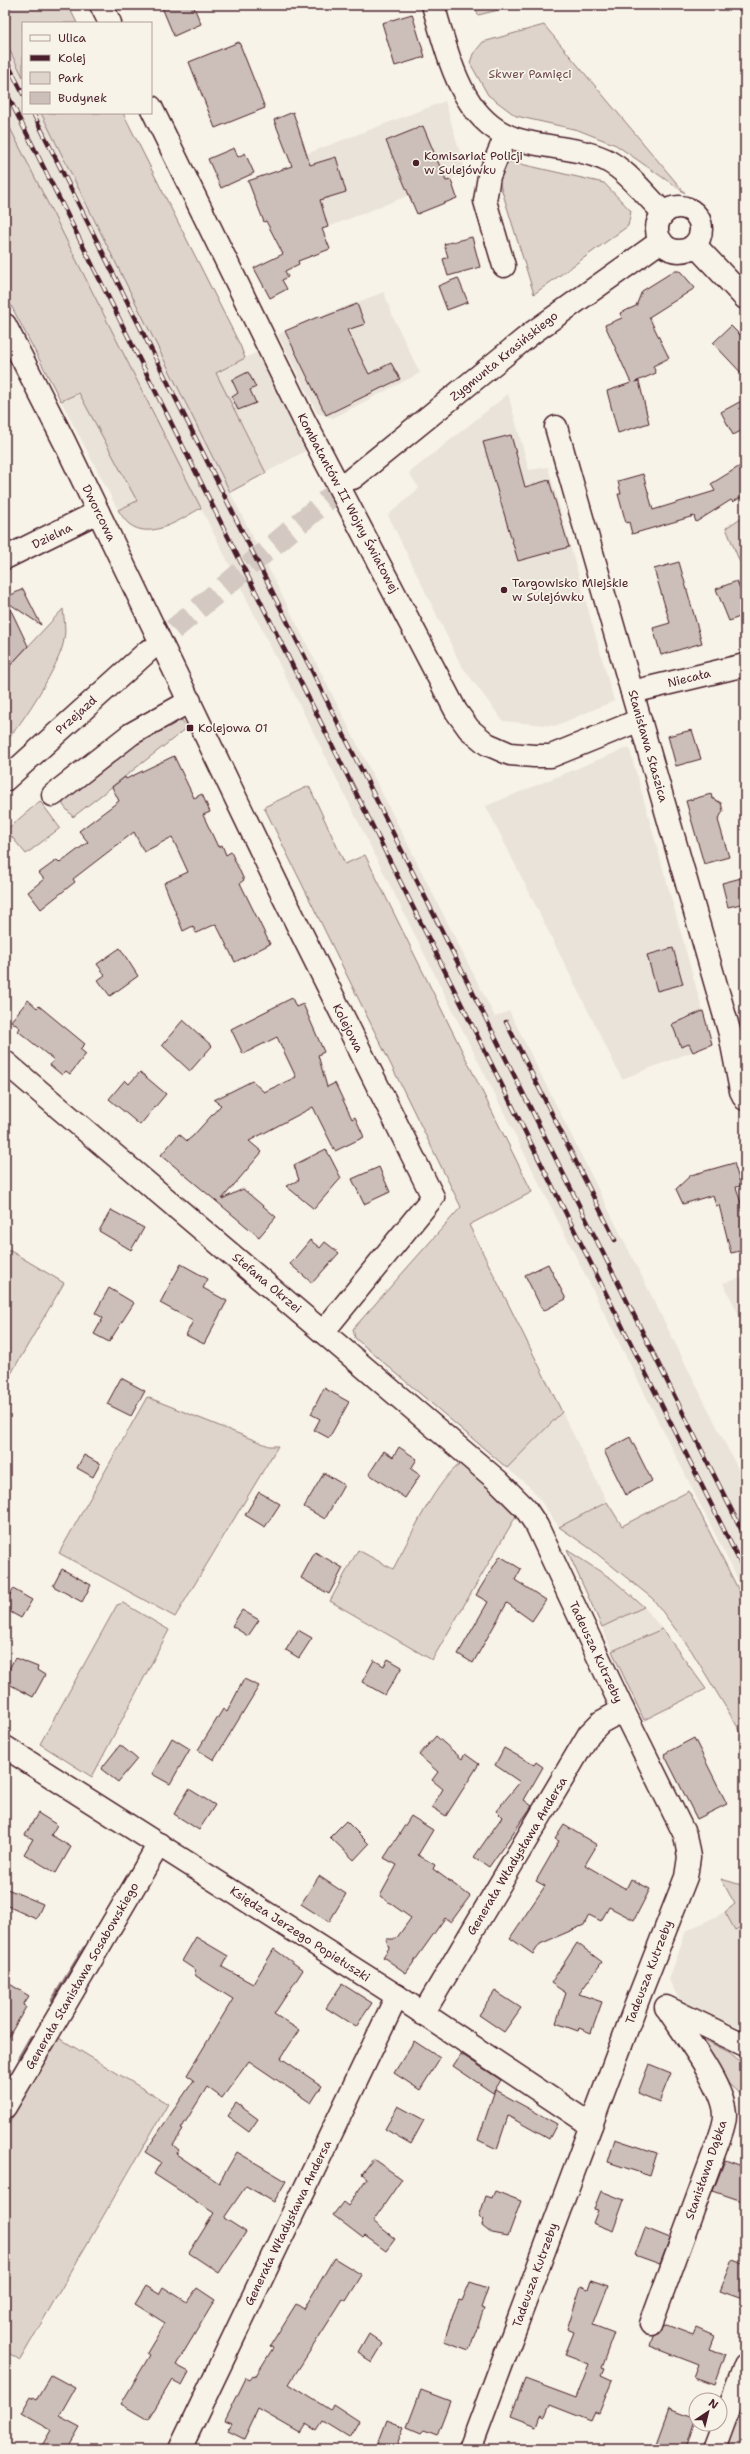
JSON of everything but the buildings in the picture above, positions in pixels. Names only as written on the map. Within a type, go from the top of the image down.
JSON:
[{"type":"street","points":[[101,5],[110,22]]},
{"type":"street","points":[[433,5],[447,50],[468,101],[479,117],[506,135],[522,141],[584,152],[605,160],[631,179],[664,213]]},
{"type":"street","name":"Kombatantów II Wojny Światowej","points":[[152,109],[304,420],[456,711],[469,729],[487,744],[510,754],[551,756],[640,720]]},
{"type":"street","points":[[504,266],[485,201],[493,166],[506,135]]},
{"type":"street","points":[[682,206],[695,212],[702,225],[702,232],[695,245],[690,249],[677,251],[665,246],[661,241],[657,225],[664,213],[669,209],[682,206]]},
{"type":"street","name":"Zygmunta Krasińskiego","points":[[353,478],[532,332],[661,241]]},
{"type":"street","points":[[695,245],[745,298]]},
{"type":"street","name":"Dworcowa","points":[[5,325],[64,441],[190,702]]},
{"type":"street","name":"Stanisława Staszica","points":[[556,427],[741,1068],[741,1091],[745,1099]]},
{"type":"street","name":"Dzielna","points":[[5,558],[98,512]]},
{"type":"street","name":"Przejazd","points":[[5,780],[148,651]]},
{"type":"street","name":"Niecała","points":[[632,692],[745,664]]},
{"type":"street","points":[[53,795],[131,734],[190,702]]},
{"type":"street","name":"Kolejowa","points":[[190,702],[277,884],[433,1197],[323,1332]]},
{"type":"street","name":"Stefana Okrzei","points":[[5,1062],[498,1481],[525,1508]]},
{"type":"street","name":"Tadeusza Kutrzeby","points":[[470,2449],[640,1994],[686,1877],[688,1847],[685,1835],[622,1710],[537,1526],[525,1508]]},
{"type":"street","name":"Generała Władysława Andersa","points":[[423,2014],[589,1734],[601,1722],[622,1710]]},
{"type":"street","name":"Księdza Jerzego Popiełuszki","points":[[5,1747],[397,1996],[591,2125]]},
{"type":"street","name":"Generała Stanisława Sosabowskiego","points":[[5,2107],[159,1844]]},
{"type":"street","points":[[640,1994],[745,2045]]},
{"type":"street","name":"Generała Władysława Andersa","points":[[180,2449],[397,1996]]},
{"type":"street","name":"Stanisława Dąbka","points":[[651,2324],[724,2125],[725,2114],[718,2090],[667,2008]]},
{"type":"street","points":[[714,2449],[745,2365]]},
{"type":"shaded area","points":[[5,5],[68,5],[76,22],[22,22],[22,114],[123,114],[245,358],[262,350],[309,449],[230,492],[495,1017],[509,1011],[745,1483],[745,1594],[201,508],[160,529],[145,530],[129,524],[118,510],[5,294]]},
{"type":"shaded area","points":[[445,101],[466,173],[328,227],[306,154]]},
{"type":"shaded area","points":[[384,292],[393,317],[420,373],[333,418],[317,413],[278,335],[302,323]]},
{"type":"shaded area","name":"Targowisko Miejskie w Sulejówku","points":[[508,394],[529,470],[548,467],[614,701],[555,726],[503,721],[461,665],[388,515],[419,488],[409,473]]},
{"type":"shaded area","points":[[629,747],[712,1044],[622,1079],[486,806]]},
{"type":"shaded area","points":[[745,1277],[745,1327],[723,1283]]},
{"type":"shaded area","points":[[562,1412],[607,1502],[559,1527],[532,1489],[507,1468]]},
{"type":"shaded area","points":[[644,1607],[662,1629],[612,1651],[602,1627]]},
{"type":"shaded area","points":[[725,1912],[735,1930],[745,1925],[745,2029],[682,2005],[669,1980],[686,1931]]},
{"type":"green space","points":[[5,5],[68,5],[76,22],[22,22],[22,75],[5,41]]},
{"type":"green space","points":[[475,5],[511,5],[511,7],[478,15]]},
{"type":"green space","name":"Skwer Pamięci","points":[[544,25],[685,193],[616,145],[578,130],[516,116],[488,95],[470,63],[473,54],[483,42]]},
{"type":"green space","points":[[41,114],[124,114],[240,345],[245,358],[216,373],[266,473],[230,492]]},
{"type":"green space","points":[[5,118],[201,508],[166,526],[147,530],[138,529],[129,524],[118,510],[137,501],[79,393],[61,401],[5,294]]},
{"type":"green space","points":[[503,160],[604,183],[631,211],[628,226],[534,294],[498,178]]},
{"type":"green space","points":[[745,515],[745,575],[726,528]]},
{"type":"green space","points":[[63,609],[65,636],[62,649],[56,663],[40,693],[21,722],[5,742],[5,671]]},
{"type":"green space","points":[[180,717],[187,728],[73,817],[63,805],[63,799],[133,746]]},
{"type":"green space","points":[[309,786],[345,864],[365,855],[532,1192],[469,1225],[562,1412],[507,1468],[355,1338],[353,1329],[461,1207],[264,807]]},
{"type":"green space","points":[[40,801],[60,828],[26,854],[6,830]]},
{"type":"green space","points":[[9,1250],[64,1283],[5,1384],[5,1256]]},
{"type":"green space","points":[[147,1397],[269,1446],[278,1446],[175,1617],[59,1553]]},
{"type":"green space","points":[[464,1462],[519,1511],[432,1660],[330,1601],[358,1550],[393,1569],[434,1494],[454,1469]]},
{"type":"green space","points":[[689,1491],[745,1603],[745,1739],[691,1650],[653,1599],[591,1549],[559,1527],[607,1502],[622,1526]]},
{"type":"green space","points":[[567,1550],[612,1579],[644,1607],[602,1627]]},
{"type":"green space","points":[[123,1603],[169,1630],[92,1777],[40,1744],[117,1605]]},
{"type":"green space","points":[[662,1629],[706,1689],[644,1720],[612,1651]]},
{"type":"green space","points":[[721,1879],[745,1886],[745,1925],[735,1930],[725,1912],[735,1904]]},
{"type":"green space","points":[[696,2036],[729,2052],[745,2065],[745,2086],[742,2095],[721,2076],[704,2052]]},
{"type":"green space","points":[[59,2038],[168,2104],[20,2360],[5,2351],[5,2130]]},
{"type":"green space","points":[[745,2394],[745,2449],[726,2449],[726,2443]]},
{"type":"waterway","points":[[54,2000],[85,1949]]},
{"type":"waterway","points":[[21,2057],[32,2038]]},
{"type":"waterway","points":[[739,2449],[745,2447]]},
{"type":"tunnel","points":[[148,651],[353,478]]},
{"type":"railway","points":[[5,58],[22,92]]},
{"type":"railway","points":[[5,90],[745,1572]]},
{"type":"railway","points":[[34,114],[745,1537]]},
{"type":"railway","points":[[506,1022],[615,1240]]},
{"type":"place","name":"Komisariat Policji w Sulejówku","points":[[416,163]]},
{"type":"place","name":"Targowisko Miejskie w Sulejówku","points":[[504,590]]},
{"type":"place","name":"Kolejowa 01","points":[[190,728]]}]
